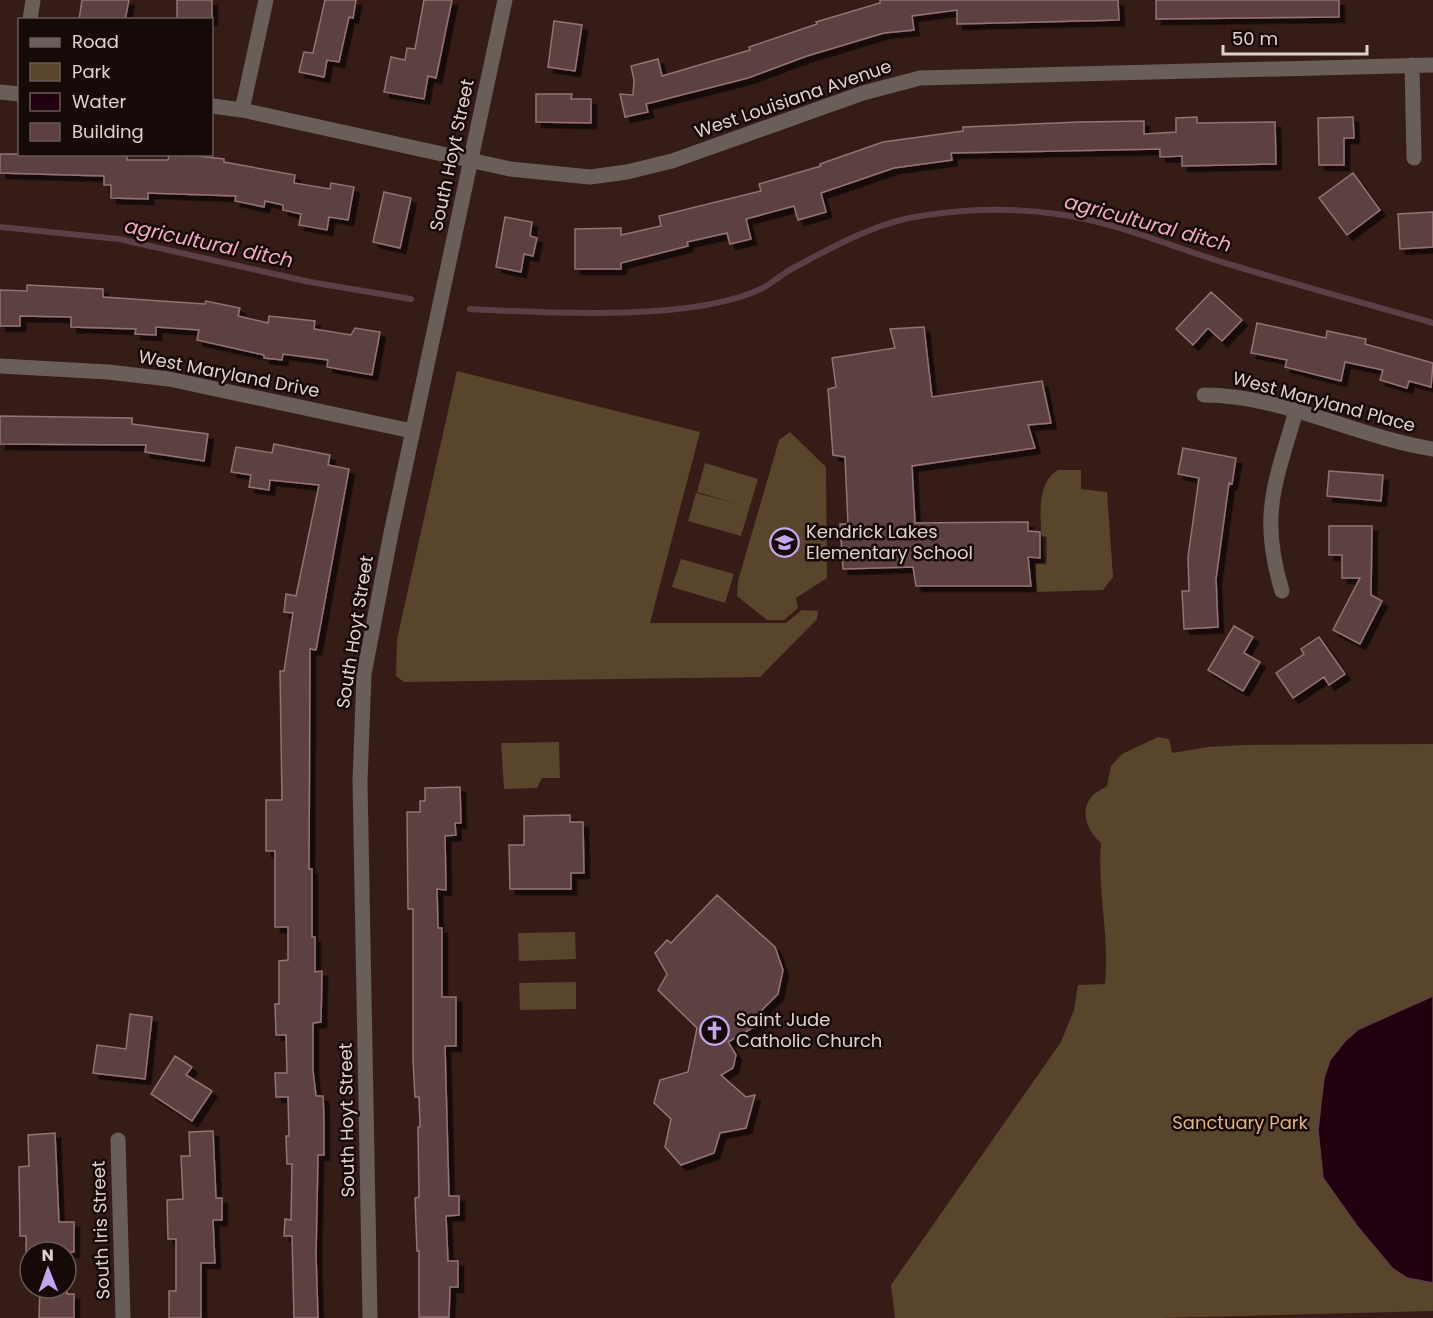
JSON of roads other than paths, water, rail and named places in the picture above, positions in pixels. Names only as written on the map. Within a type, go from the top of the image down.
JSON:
[{"type":"street","points":[[30,18],[33,0]]},
{"type":"street","points":[[242,110],[266,0]]},
{"type":"street","name":"South Hoyt Street","points":[[370,1318],[360,781],[361,717],[371,630],[505,0]]},
{"type":"street","points":[[1412,65],[1414,158]]},
{"type":"street","name":"West Louisiana Avenue","points":[[213,106],[242,110],[471,162],[557,176],[590,177],[627,172],[672,161],[863,93],[920,78],[1433,65]]},
{"type":"street","points":[[0,92],[18,94]]},
{"type":"street","name":"West Maryland Drive","points":[[0,366],[108,372],[169,379],[412,431]]},
{"type":"street","name":"West Maryland Place","points":[[1204,395],[1241,397],[1402,443],[1433,449]]},
{"type":"street","points":[[1282,591],[1270,547],[1269,519],[1275,483],[1296,411]]},
{"type":"street","name":"South Iris Street","points":[[118,1140],[123,1318]]},
{"type":"water","points":[[1433,996],[1433,1283],[1407,1278],[1392,1268],[1357,1226],[1323,1178],[1318,1130],[1324,1078],[1330,1060],[1345,1041],[1359,1029]]},
{"type":"waterway","name":"agricultural ditch","points":[[470,309],[620,313],[699,306],[734,299],[763,288],[788,271],[838,244],[890,223],[943,213],[1008,210],[1057,214],[1102,223],[1235,266],[1433,323]]},
{"type":"waterway","name":"agricultural ditch","points":[[0,227],[119,239],[310,282],[411,299]]},
{"type":"place","name":"Kendrick Lakes Elementary School","points":[[785,542]]},
{"type":"place","name":"Saint Jude Catholic Church","points":[[715,1030]]},
{"type":"park label","name":"Sanctuary Park","points":[[1240,1123]]}]
